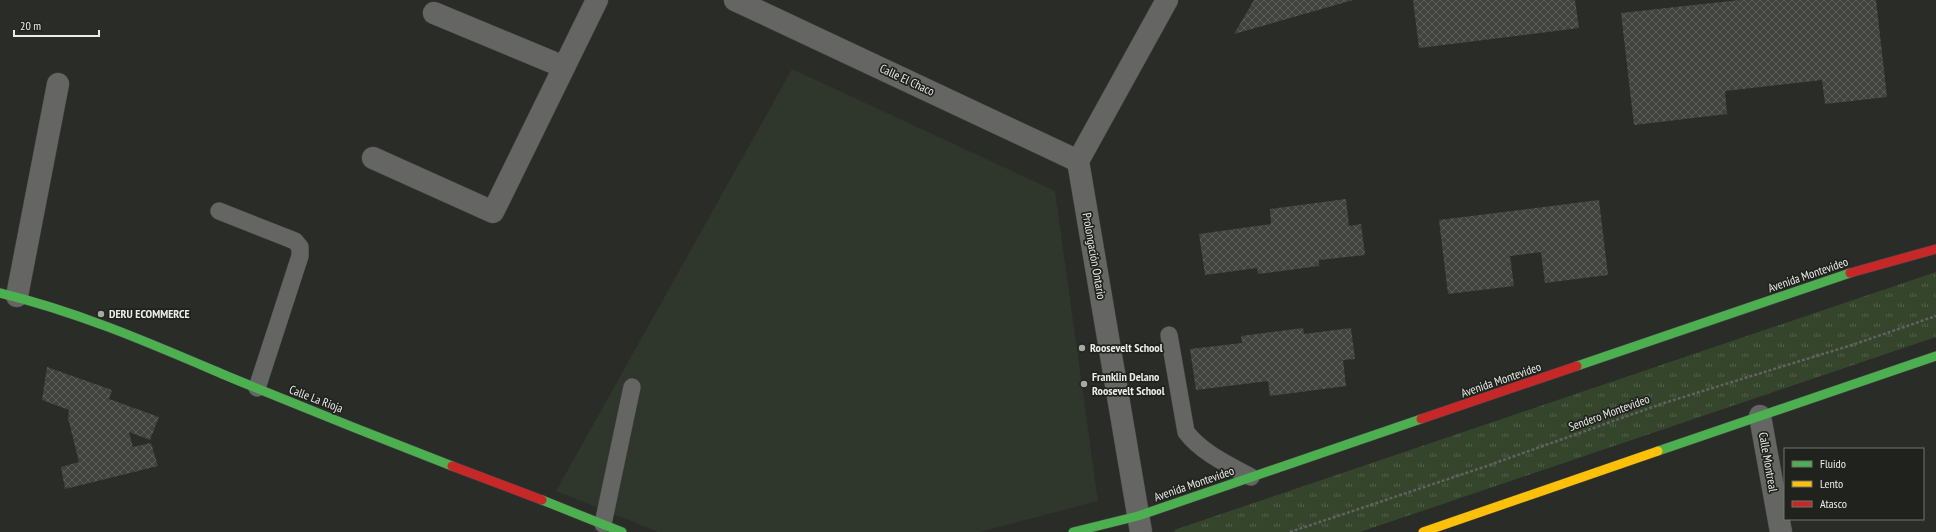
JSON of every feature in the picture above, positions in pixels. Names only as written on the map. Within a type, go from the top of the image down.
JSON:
[{"type":"street","points":[[373,158],[492,212],[597,0]]},
{"type":"street","name":"Calle El Chaco","points":[[735,0],[1078,161]]},
{"type":"street","points":[[1078,161],[1167,0]]},
{"type":"street","points":[[434,13],[564,67]]},
{"type":"street","points":[[8,294],[58,84]]},
{"type":"street","name":"Prolongación Ontario","points":[[1078,161],[1140,524]]},
{"type":"street","name":"Avenida Montevideo","points":[[1073,532],[1140,524],[1251,477],[1844,276],[1936,249]]},
{"type":"street","name":"Calle La Rioja","points":[[8,294],[111,327],[257,388],[622,532]]},
{"type":"street","points":[[1423,532],[1936,356]]},
{"type":"street","name":"Calle Montreal","points":[[1760,416],[1780,532]]},
{"type":"lane","points":[[219,211],[295,241],[300,247],[300,256],[257,388]]},
{"type":"lane","points":[[1169,335],[1186,432],[1192,440],[1218,459],[1251,477]]},
{"type":"lane","points":[[603,524],[632,387]]},
{"type":"path","name":"Sendero Montevideo","points":[[1290,532],[1481,468],[1664,403],[1852,345],[1936,316]]},
{"type":"shaded area","points":[[792,69],[1055,191],[1098,501],[980,532],[658,532],[556,491]]},
{"type":"green space","points":[[1936,272],[1936,337],[1360,532],[1175,532],[1174,530]]},
{"type":"building","points":[[1254,0],[1353,0],[1234,34]]},
{"type":"building","points":[[1413,0],[1575,0],[1579,28],[1419,48]]},
{"type":"building","points":[[1740,0],[1876,0],[1887,97],[1825,104],[1822,80],[1725,91],[1727,114],[1634,125],[1621,13]]},
{"type":"building","points":[[1346,199],[1349,226],[1361,224],[1365,255],[1319,260],[1319,266],[1258,274],[1257,268],[1205,275],[1199,234],[1271,224],[1270,209]]},
{"type":"building","points":[[1599,200],[1608,275],[1545,283],[1541,252],[1510,256],[1514,286],[1448,294],[1439,220]]},
{"type":"building","points":[[1303,328],[1304,334],[1351,328],[1355,359],[1343,360],[1346,386],[1270,396],[1268,381],[1196,390],[1190,349],[1242,343],[1241,336]]},
{"type":"building","points":[[47,367],[112,390],[109,399],[159,417],[150,440],[129,432],[133,447],[151,443],[158,466],[65,489],[61,467],[79,462],[68,418],[69,410],[42,400]]},
{"type":"traffic: fast","points":[[1577,366],[1850,273]]},
{"type":"traffic: fast","points":[[0,293],[58,309],[87,319],[452,466]]},
{"type":"traffic: fast","points":[[1658,451],[1936,356]]},
{"type":"traffic: fast","points":[[1073,532],[1138,516],[1421,419]]},
{"type":"traffic: fast","points":[[542,500],[622,532]]},
{"type":"traffic: slow","points":[[1423,532],[1658,451]]},
{"type":"traffic: jam","points":[[1850,273],[1936,249]]},
{"type":"traffic: jam","points":[[1421,419],[1577,366]]},
{"type":"traffic: jam","points":[[452,466],[542,500]]},
{"type":"place","name":"DERU ECOMMERCE","points":[[101,314]]},
{"type":"place","name":"Roosevelt School","points":[[1082,348]]},
{"type":"place","name":"Franklin Delano Roosevelt School","points":[[1084,384]]}]
